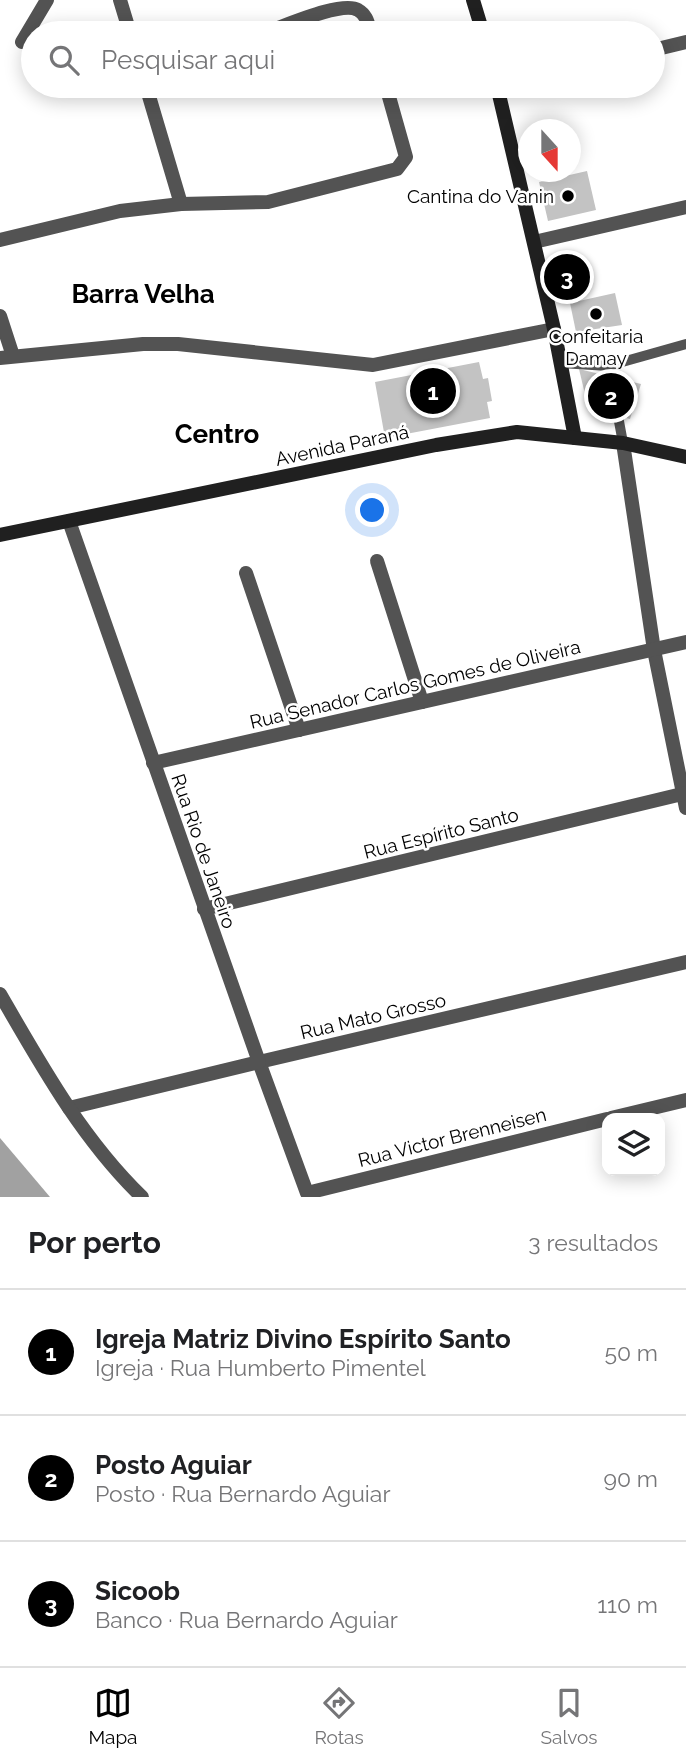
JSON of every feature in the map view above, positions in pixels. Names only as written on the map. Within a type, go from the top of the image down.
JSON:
[{"type":"main road","points":[[473,0],[479,21]]},
{"type":"main road","points":[[504,98],[575,438]]},
{"type":"main road","name":"Avenida Paraná","points":[[0,536],[449,443],[517,432],[623,443],[653,452],[686,457]]},
{"type":"main road","name":"Avenida Paraná","points":[[653,452],[686,448]]},
{"type":"street","points":[[34,21],[47,0]]},
{"type":"street","points":[[120,0],[126,21]]},
{"type":"street","points":[[300,21],[341,7],[356,8],[366,16],[367,21]]},
{"type":"street","points":[[665,47],[686,42]]},
{"type":"street","points":[[150,98],[181,204]]},
{"type":"street","points":[[0,240],[109,213],[181,204],[268,202],[397,169],[406,157],[389,98]]},
{"type":"street","points":[[534,242],[686,207]]},
{"type":"street","points":[[0,316],[6,357],[143,344],[178,344],[217,346],[340,364],[373,365],[554,329]]},
{"type":"street","points":[[623,443],[654,650],[685,798]]},
{"type":"street","name":"Rua Rio de Janeiro","points":[[69,521],[204,909],[307,1193]]},
{"type":"street","points":[[377,561],[422,702]]},
{"type":"street","points":[[246,573],[299,730]]},
{"type":"street","name":"Rua Senador Carlos Gomes de Oliveira","points":[[153,764],[686,642]]},
{"type":"street","name":"Rua Espírito Santo","points":[[204,909],[685,798]]},
{"type":"street","name":"Rua Mato Grosso","points":[[69,1108],[686,962]]},
{"type":"street","points":[[0,994],[69,1108],[97,1147],[142,1197]]},
{"type":"street","name":"Rua Victor Brenneisen","points":[[633,1113],[686,1100]]},
{"type":"street","name":"Rua Victor Brenneisen","points":[[307,1193],[602,1121]]},
{"type":"lane","points":[[561,363],[609,371],[686,344]]},
{"type":"lane","points":[[618,416],[623,443]]},
{"type":"shaded area","points":[[0,1138],[50,1197],[0,1197]]},
{"type":"building","name":"Cantina do Vanin","points":[[587,171],[596,210],[548,221],[539,182],[581,182],[581,172]]},
{"type":"building","name":"Confeitaria Damay","points":[[615,293],[622,325],[576,332],[570,303]]},
{"type":"building","points":[[479,362],[483,379],[488,378],[492,401],[487,402],[490,418],[385,438],[375,382]]},
{"type":"building","points":[[579,369],[641,384],[630,419],[588,407]]},
{"type":"place","name":"Cantina do Vanin","points":[[568,196]]},
{"type":"place","name":"Sicoob","points":[[567,277]]},
{"type":"place","name":"Confeitaria Damay","points":[[596,314]]},
{"type":"place","name":"Igreja Matriz Divino Espírito Santo","points":[[433,391]]},
{"type":"place","name":"Posto Aguiar","points":[[611,396]]},
{"type":"district","name":"Barra Velha","points":[[143,294]]},
{"type":"district","name":"Centro","points":[[217,434]]}]
